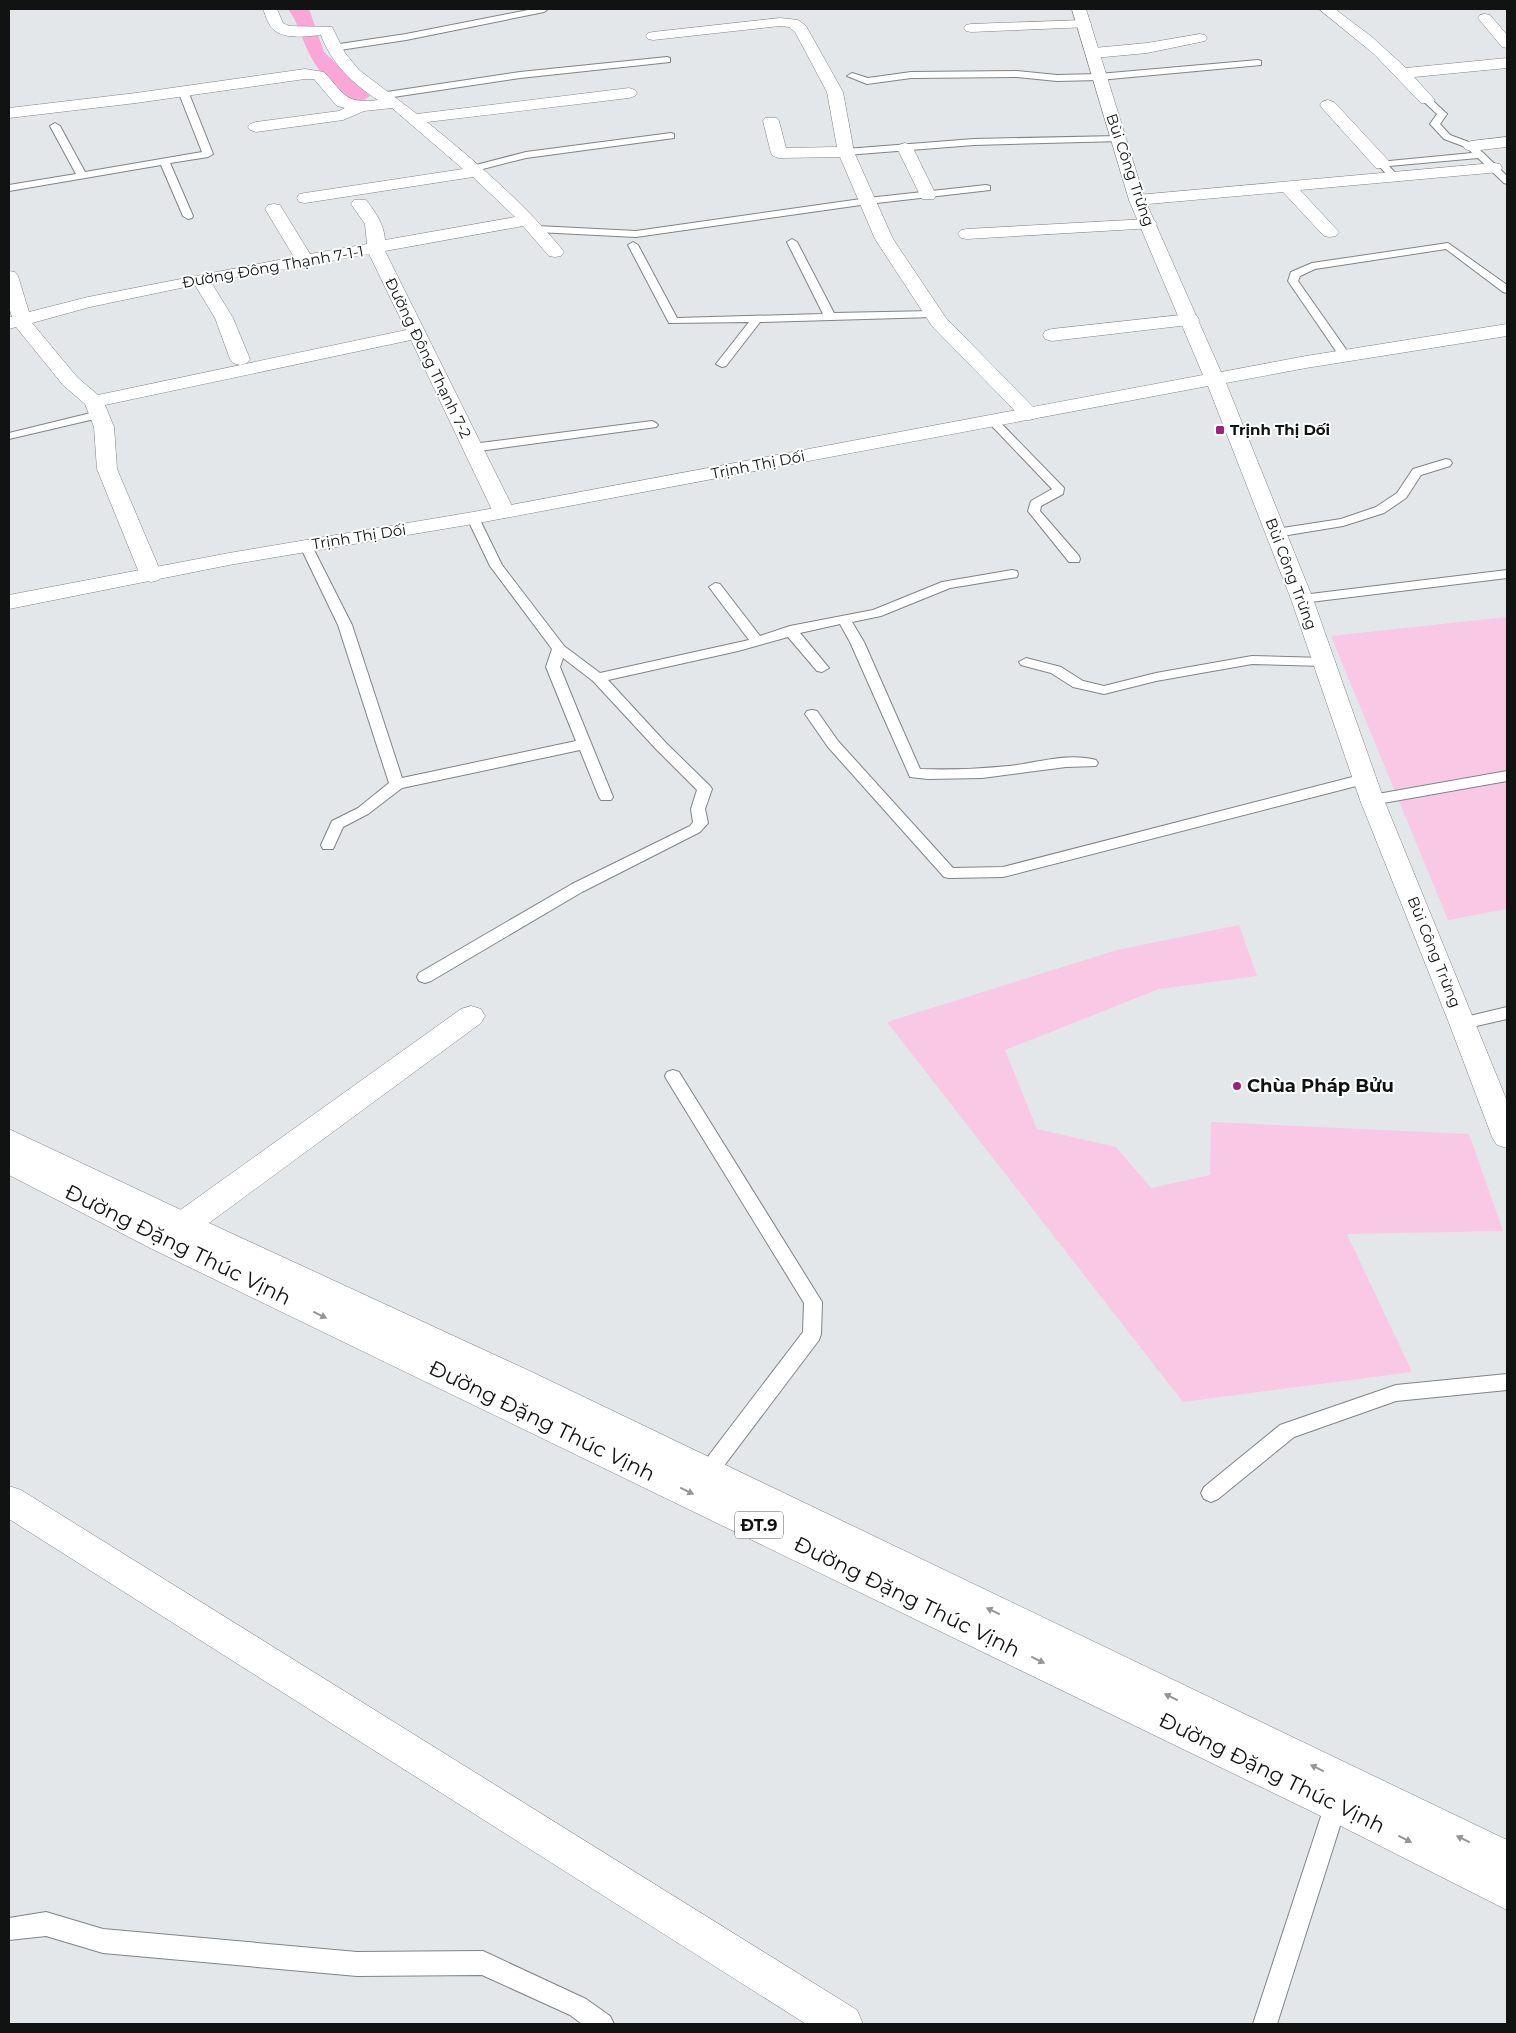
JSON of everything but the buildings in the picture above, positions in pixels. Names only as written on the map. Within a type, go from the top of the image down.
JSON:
[{"type":"street","points":[[270,9],[278,26],[283,29],[296,31],[323,26],[333,48],[362,82],[380,96],[395,103],[510,202],[532,224],[555,252]]},
{"type":"street","points":[[1326,9],[1394,62],[1427,100]]},
{"type":"street","points":[[971,28],[1082,16]]},
{"type":"street","name":"Bùi Công Trừng","points":[[1082,16],[1137,200],[1215,379],[1276,533],[1302,599],[1368,789],[1463,1023],[1507,1138]]},
{"type":"street","points":[[1485,18],[1507,44]]},
{"type":"street","points":[[653,36],[712,22],[793,23],[801,29],[835,92],[846,152],[884,239],[939,322],[1029,414]]},
{"type":"street","points":[[1094,53],[1147,48],[1200,38]]},
{"type":"street","points":[[1404,73],[1507,63]]},
{"type":"street","points":[[9,113],[305,74],[319,75],[343,103],[361,108]]},
{"type":"street","points":[[413,119],[629,92]]},
{"type":"street","points":[[256,127],[343,115],[361,108],[395,103]]},
{"type":"street","points":[[1328,104],[1382,164]]},
{"type":"street","points":[[771,121],[780,153],[846,152]]},
{"type":"street","points":[[1475,150],[1507,142]]},
{"type":"street","points":[[905,148],[928,195]]},
{"type":"street","points":[[1137,200],[1494,168]]},
{"type":"street","points":[[305,198],[473,170]]},
{"type":"street","points":[[1286,186],[1330,232]]},
{"type":"street","name":"Đường Đông Thạnh 7-2","points":[[360,204],[375,223],[377,237],[375,248],[504,512]]},
{"type":"street","points":[[274,209],[304,259]]},
{"type":"street","name":"Đường Đông Thạnh 7-1-1","points":[[15,322],[88,302],[304,259],[532,224]]},
{"type":"street","points":[[967,234],[1148,224]]},
{"type":"street","points":[[9,276],[15,322],[26,330],[70,381],[97,408],[104,427],[107,469],[151,575]]},
{"type":"street","points":[[200,279],[224,318],[240,359]]},
{"type":"street","points":[[1052,335],[1190,320]]},
{"type":"street","name":"Trịnh Thị Dối","points":[[9,602],[229,559],[473,518],[1344,355],[1507,330]]},
{"type":"street","points":[[97,408],[417,333]]},
{"type":"street","points":[[183,1225],[471,1016]]},
{"type":"street","name":"Đường Đặng Thúc Vịnh","points":[[9,1140],[183,1225],[523,1383],[1507,1860]]},
{"type":"street","name":"Đường Đặng Thúc Vịnh","points":[[9,1162],[172,1244],[1336,1804],[1507,1891]]},
{"type":"street","points":[[9,1501],[843,2024]]},
{"type":"lane","points":[[333,48],[406,37],[544,9]]},
{"type":"lane","points":[[380,96],[520,75],[667,60]]},
{"type":"lane","points":[[852,76],[866,81],[921,75],[1017,74],[1057,78],[1099,78],[1258,63]]},
{"type":"lane","points":[[9,188],[208,154],[183,91]]},
{"type":"lane","points":[[1427,100],[1442,114],[1435,124],[1447,137],[1475,150],[1507,181]]},
{"type":"lane","points":[[55,126],[82,176]]},
{"type":"lane","points":[[473,170],[526,155],[671,136]]},
{"type":"lane","points":[[846,152],[974,142],[1118,139]]},
{"type":"lane","points":[[1382,164],[1475,150]]},
{"type":"lane","points":[[164,161],[188,216]]},
{"type":"lane","points":[[1382,164],[1394,176]]},
{"type":"lane","points":[[532,224],[636,234],[868,201],[986,188]]},
{"type":"lane","points":[[792,242],[830,317]]},
{"type":"lane","points":[[632,245],[673,321],[934,314]]},
{"type":"lane","points":[[1344,355],[1293,281],[1295,274],[1312,266],[1448,246],[1507,290]]},
{"type":"lane","points":[[722,364],[757,319]]},
{"type":"lane","points":[[9,436],[97,408]]},
{"type":"lane","points":[[993,421],[1058,488],[1059,491],[1055,495],[1035,504],[1034,511],[1074,559]]},
{"type":"lane","points":[[472,448],[652,426]]},
{"type":"lane","points":[[1276,533],[1343,522],[1380,510],[1402,495],[1417,472],[1446,463]]},
{"type":"lane","points":[[425,977],[577,888],[695,829],[701,823],[698,809],[705,789],[661,746],[598,678],[559,649],[496,566],[473,518]]},
{"type":"lane","points":[[306,546],[345,625],[397,784]]},
{"type":"lane","points":[[598,678],[757,641],[790,630],[876,613],[947,585],[1012,574]]},
{"type":"lane","points":[[1302,599],[1507,574]]},
{"type":"lane","points":[[715,587],[757,641]]},
{"type":"lane","points":[[843,618],[857,642],[915,774],[966,775],[1079,760],[1092,763]]},
{"type":"lane","points":[[790,630],[822,668]]},
{"type":"lane","points":[[559,649],[553,667],[606,797]]},
{"type":"lane","points":[[1026,662],[1056,670],[1078,684],[1104,690],[1156,677],[1252,660],[1324,662]]},
{"type":"lane","points":[[812,714],[833,744],[949,873],[1003,872],[1368,789],[1507,776]]},
{"type":"lane","points":[[328,845],[337,824],[363,811],[397,784],[585,744]]},
{"type":"lane","points":[[1463,1023],[1507,1013]]},
{"type":"lane","points":[[673,1076],[812,1302],[812,1334],[707,1473]]},
{"type":"lane","points":[[1211,1492],[1287,1431],[1396,1393],[1507,1382]]},
{"type":"lane","points":[[1265,2024],[1336,1804]]},
{"type":"lane","points":[[9,1929],[46,1924],[103,1941],[357,1964],[483,1963],[578,2007],[602,2024]]},
{"type":"shaded area","points":[[288,9],[309,9],[324,52],[370,96],[362,100],[353,100],[343,95],[334,87],[312,59]]},
{"type":"shaded area","points":[[1507,617],[1507,909],[1448,920],[1331,636]]},
{"type":"shaded area","points":[[1239,925],[1257,976],[1159,989],[1005,1050],[1037,1129],[1116,1147],[1151,1188],[1210,1175],[1211,1122],[1469,1134],[1503,1231],[1347,1234],[1412,1372],[1183,1402],[887,1022],[1117,950]]},
{"type":"place","name":"Trịnh Thị Dối","points":[[1220,430]]},
{"type":"place","name":"Chùa Pháp Bửu","points":[[1237,1086]]}]
